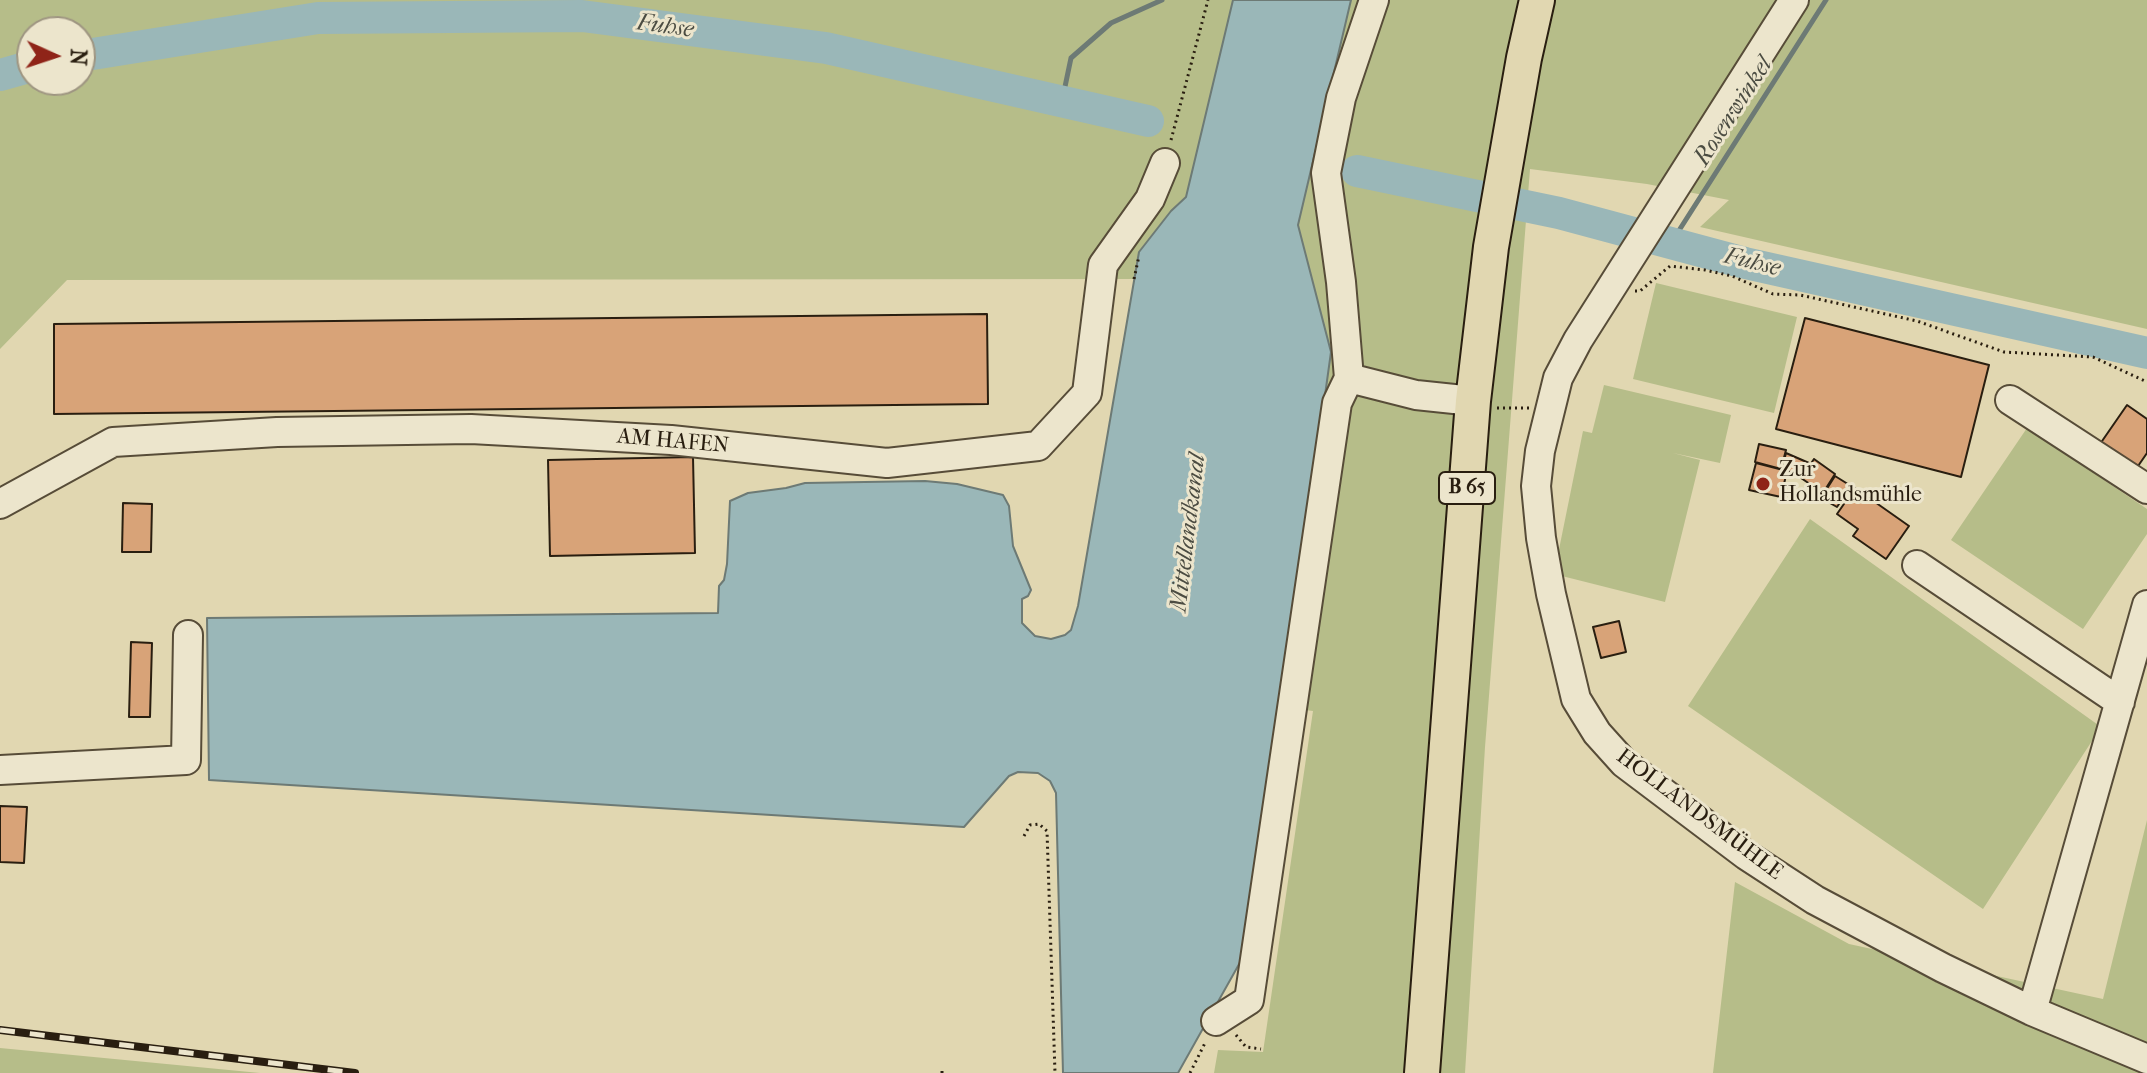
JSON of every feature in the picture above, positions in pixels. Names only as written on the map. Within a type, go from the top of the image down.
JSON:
[{"type":"main road","name":"B 65","points":[[1422,1073],[1473,401],[1491,247],[1537,0]]},
{"type":"main road","points":[[1413,1073],[1428,993]]},
{"type":"street","points":[[1222,1017],[1249,1000],[1337,403],[1349,378],[1341,282],[1326,173],[1341,98],[1374,0]]},
{"type":"street","name":"HOLLANDSMÜHLE","points":[[1794,0],[1669,195],[1630,283],[1578,340],[1558,378],[1540,451],[1536,486],[1551,594],[1576,699],[1597,733],[1624,763],[1746,855],[1815,900],[2032,1011],[2147,1059]]},
{"type":"street","name":"AM HAFEN","points":[[0,504],[113,442],[277,432],[471,429],[671,440],[887,463],[1038,446],[1087,393],[1103,265],[1150,199],[1165,163]]},
{"type":"street","points":[[1349,378],[1416,395],[1473,401]]},
{"type":"street","points":[[2010,400],[2147,489]]},
{"type":"street","points":[[1917,565],[2120,702]]},
{"type":"street","points":[[2032,1011],[2147,605]]},
{"type":"street","points":[[0,770],[186,760],[188,635]]},
{"type":"path","points":[[1165,163],[1208,0]]},
{"type":"path","points":[[1630,283],[1670,266],[1705,270],[1732,276],[1773,294],[1800,295],[1917,321],[2004,352],[2093,357],[2147,382]]},
{"type":"path","points":[[1473,401],[1494,408],[1549,410]]},
{"type":"path","points":[[1024,836],[1030,825],[1039,824],[1047,831],[1055,1073]]},
{"type":"path","points":[[1190,1073],[1222,1017],[1238,1041],[1246,1047],[1261,1049]]},
{"type":"green space","points":[[0,0],[1234,0],[1186,197],[1139,252],[1134,279],[67,280],[0,349]]},
{"type":"green space","points":[[1351,0],[2147,0],[2147,329],[1700,227],[1729,200],[1647,184],[1530,169],[1485,747],[1465,1073],[1214,1073],[1218,1050],[1263,1052],[1313,711],[1282,707],[1331,352],[1298,225]]},
{"type":"green space","points":[[1656,283],[1797,317],[1774,413],[1633,379]]},
{"type":"green space","points":[[1604,385],[1731,415],[1720,463],[1673,453],[1700,460],[1665,602],[1554,574],[1583,431],[1592,433]]},
{"type":"green space","points":[[2027,428],[2147,509],[2147,534],[2083,629],[1951,540]]},
{"type":"green space","points":[[1810,519],[2101,727],[1983,909],[1688,706]]},
{"type":"green space","points":[[2147,820],[2147,1073],[1713,1073],[1735,882],[1849,944],[2103,999]]},
{"type":"green space","points":[[0,1048],[260,1073],[0,1073]]},
{"type":"water","name":"Mittellandkanal","points":[[1233,0],[1351,0],[1298,225],[1331,352],[1254,908],[1247,950],[1178,1073],[1063,1073],[1056,793],[1050,781],[1038,773],[1018,772],[1009,776],[964,827],[209,780],[207,618],[718,613],[719,586],[724,580],[727,564],[730,501],[748,493],[805,483],[925,481],[957,484],[1003,495],[1009,506],[1013,546],[1031,590],[1022,599],[1022,623],[1035,636],[1051,639],[1065,635],[1071,630],[1078,606],[1139,252],[1186,197]]},
{"type":"building","points":[[987,314],[988,404],[54,414],[54,324]]},
{"type":"building","points":[[1805,318],[1989,365],[1961,477],[1776,429]]},
{"type":"building","points":[[2127,405],[2147,419],[2147,453],[2136,469],[2100,444]]},
{"type":"building","points":[[1759,444],[1786,450],[1781,469],[1755,462]]},
{"type":"building","points":[[1786,453],[1809,463],[1801,477],[1782,468]]},
{"type":"building","points":[[693,457],[695,553],[550,556],[548,460]]},
{"type":"building","points":[[1814,459],[1835,474],[1823,493],[1801,478]]},
{"type":"building","points":[[1756,463],[1787,471],[1781,497],[1749,490]]},
{"type":"building","points":[[1835,476],[1851,486],[1837,507],[1821,498]]},
{"type":"building","points":[[1855,488],[1909,526],[1886,559],[1853,536],[1858,529],[1837,514]]},
{"type":"building","points":[[123,503],[152,504],[151,552],[122,552]]},
{"type":"building","points":[[1619,621],[1626,652],[1601,658],[1593,627]]},
{"type":"building","points":[[131,642],[152,643],[150,717],[129,717]]},
{"type":"building","points":[[0,806],[27,807],[24,863],[0,862]]},
{"type":"waterway","points":[[1062,101],[1071,58],[1111,23],[1162,0]]},
{"type":"waterway","name":"Rosenwinkel","points":[[1671,243],[1826,0]]},
{"type":"waterway","name":"Fuhse","points":[[96,53],[318,18],[582,16],[826,48],[1148,121]]},
{"type":"waterway","name":"Fuhse","points":[[0,75],[16,70]]},
{"type":"waterway","name":"Fuhse","points":[[1357,171],[1559,213],[1745,263],[2147,353]]},
{"type":"railway","points":[[0,1030],[355,1073]]},
{"type":"place","name":"Zur Hollandsmühle","points":[[1763,484]]}]
